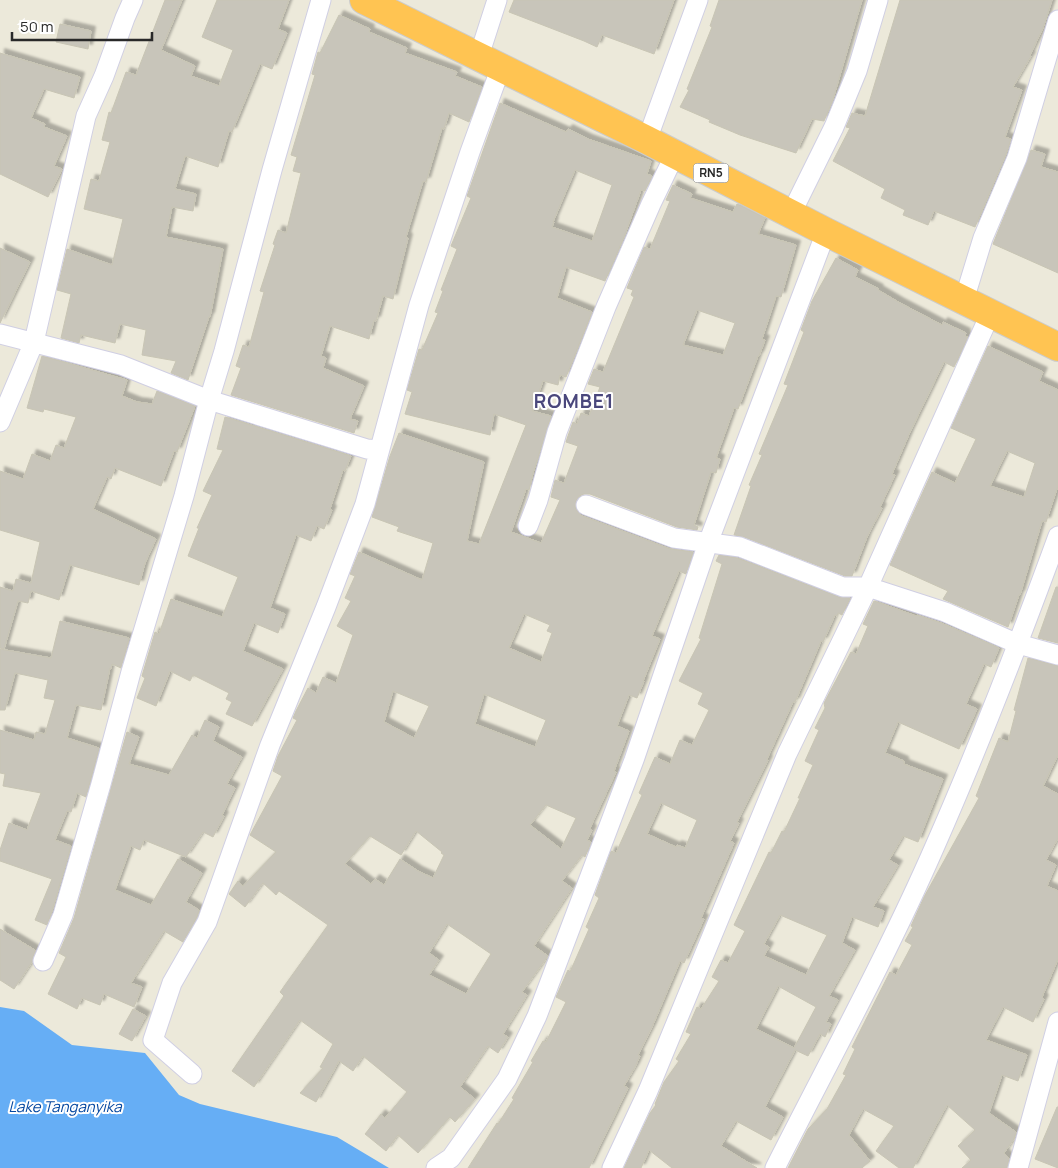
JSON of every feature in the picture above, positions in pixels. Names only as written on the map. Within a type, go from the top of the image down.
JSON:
[{"type":"highway","name":"RN5","points":[[364,0],[490,61],[826,232],[1058,347]]},
{"type":"street","points":[[0,422],[34,342],[86,116],[104,76],[133,0]]},
{"type":"street","points":[[43,961],[64,915],[131,672],[186,488],[321,0]]},
{"type":"street","points":[[192,1074],[153,1040],[172,983],[207,922],[270,745],[351,544],[365,504],[419,305],[470,152],[490,61],[498,0]]},
{"type":"street","points":[[648,140],[698,0]]},
{"type":"street","points":[[791,214],[834,127],[857,71],[878,0]]},
{"type":"street","points":[[964,300],[983,238],[1017,158],[1058,20]]},
{"type":"street","points":[[528,526],[538,500],[557,432],[606,307],[675,154]]},
{"type":"street","points":[[436,1168],[451,1158],[507,1079],[537,1016],[634,760],[708,543],[826,232]]},
{"type":"street","points":[[612,1168],[648,1091],[787,754],[868,586],[990,312]]},
{"type":"street","points":[[0,334],[121,365],[209,400],[367,449],[380,450]]},
{"type":"street","points":[[586,506],[674,538],[740,547],[843,587],[868,586],[945,612],[1018,644],[1058,655]]},
{"type":"street","points":[[775,1168],[890,943],[935,846],[1018,644],[1058,536]]},
{"type":"street","points":[[1018,1168],[1058,1022]]},
{"type":"water","name":"Lake Tanganyika","points":[[0,1007],[24,1011],[72,1045],[145,1053],[179,1095],[200,1104],[337,1137],[389,1168],[0,1168]]},
{"type":"building","points":[[165,0],[182,0],[161,50],[195,66],[191,76],[219,86],[233,50],[202,37],[217,0],[289,0],[278,29],[287,33],[272,69],[260,64],[232,132],[229,131],[218,167],[185,156],[175,189],[196,194],[193,211],[172,207],[166,237],[223,249],[210,317],[188,380],[171,373],[176,361],[142,355],[146,330],[120,324],[115,343],[81,335],[79,343],[61,338],[71,294],[57,290],[67,249],[112,265],[123,219],[84,209],[91,179],[99,181],[110,142],[102,140],[109,112],[111,113],[126,72],[136,75]]},
{"type":"building","points":[[514,0],[674,0],[654,54],[602,35],[597,47],[509,12]]},
{"type":"building","points":[[719,0],[862,0],[833,99],[824,121],[812,119],[796,153],[740,135],[680,107],[689,90],[687,89],[712,27],[710,26]]},
{"type":"building","points":[[900,0],[1052,0],[1031,56],[1013,87],[1022,90],[1005,137],[1011,139],[975,227],[934,211],[928,225],[903,215],[905,210],[881,198],[885,189],[833,161],[850,128],[846,127],[852,113],[865,116]]},
{"type":"building","points":[[339,15],[370,29],[369,32],[407,48],[405,53],[457,72],[455,76],[482,87],[469,122],[449,113],[444,129],[442,128],[426,182],[423,181],[406,237],[408,238],[393,299],[383,296],[369,339],[330,326],[321,356],[326,358],[323,368],[364,386],[350,419],[358,421],[354,433],[231,395],[241,368],[236,366],[243,345],[249,347],[264,292],[260,291],[275,245],[273,244],[278,230],[286,233],[301,173],[293,171],[297,157],[291,155],[315,75],[312,74],[318,52],[320,53]]},
{"type":"building","points":[[60,24],[91,31],[88,49],[56,42]]},
{"type":"building","points":[[0,53],[80,77],[74,98],[44,89],[31,118],[45,124],[44,127],[67,136],[54,166],[62,169],[48,197],[0,174]]},
{"type":"building","points":[[500,103],[566,132],[568,129],[588,139],[651,161],[647,174],[652,176],[645,191],[641,190],[605,281],[566,267],[557,298],[592,312],[566,377],[560,375],[558,385],[543,381],[532,411],[551,416],[529,490],[526,489],[511,532],[541,543],[560,500],[551,497],[555,480],[564,483],[578,446],[566,442],[573,422],[577,424],[581,413],[589,416],[600,387],[588,384],[594,369],[603,372],[634,297],[631,295],[633,290],[627,288],[644,247],[650,249],[670,201],[666,200],[673,185],[692,194],[690,198],[733,212],[737,204],[765,218],[758,234],[796,245],[781,297],[776,296],[762,339],[765,340],[759,356],[738,409],[734,408],[716,458],[720,459],[716,473],[711,472],[694,525],[698,527],[697,530],[677,527],[590,494],[579,496],[576,501],[575,507],[582,516],[670,549],[693,552],[686,574],[679,571],[652,636],[660,639],[637,698],[629,695],[617,726],[629,731],[614,771],[616,772],[590,828],[592,830],[587,840],[591,842],[585,857],[582,855],[562,881],[572,888],[534,946],[548,956],[522,992],[527,995],[503,1034],[508,1037],[498,1053],[488,1046],[460,1087],[475,1099],[455,1122],[450,1117],[418,1153],[398,1135],[386,1151],[365,1134],[381,1114],[385,1118],[407,1092],[363,1056],[353,1071],[339,1061],[316,1102],[300,1093],[323,1068],[320,1067],[333,1044],[300,1020],[254,1087],[232,1071],[284,996],[280,992],[328,925],[279,891],[276,895],[263,883],[245,907],[229,894],[238,881],[243,886],[276,852],[250,835],[282,776],[273,771],[278,756],[297,720],[293,718],[308,688],[316,693],[323,677],[336,683],[353,635],[337,626],[351,601],[345,598],[355,576],[350,574],[359,552],[422,580],[433,543],[397,531],[399,527],[372,517],[390,456],[399,433],[484,462],[467,541],[479,544],[526,425],[494,414],[490,435],[405,414],[412,392],[407,390],[419,349],[422,350],[438,313],[435,312],[443,291],[441,290],[457,249],[451,246],[471,198],[467,196]],"holes":[[[575,170],[612,185],[592,241],[552,227]],[[697,310],[735,323],[723,355],[683,345]],[[524,614],[550,625],[547,631],[552,633],[541,662],[509,648]],[[393,691],[429,706],[414,738],[384,722]],[[484,694],[546,720],[535,747],[475,724]],[[546,805],[576,818],[561,849],[530,825]],[[416,831],[444,855],[433,878],[400,859],[384,885],[375,879],[371,884],[345,864],[370,836],[401,855]],[[447,924],[491,954],[466,994],[429,975],[439,960],[429,953]]]},
{"type":"building","points":[[1031,150],[1045,154],[1041,167],[1058,172],[1058,273],[993,244]]},
{"type":"building","points":[[0,248],[30,262],[0,323]]},
{"type":"building","points":[[836,258],[858,270],[855,277],[942,325],[943,322],[966,333],[965,336],[968,337],[954,367],[944,362],[910,432],[892,474],[895,475],[880,507],[882,508],[867,537],[852,576],[845,576],[744,537],[734,535],[751,486],[749,485],[762,455],[759,454],[788,385],[784,384],[804,332],[801,330],[812,301]]},
{"type":"building","points":[[988,346],[1043,372],[1039,381],[1058,390],[1058,486],[1046,522],[1042,521],[1020,595],[1008,627],[943,599],[948,591],[890,565],[932,472],[955,483],[976,439],[951,428]],"holes":[[[1007,451],[1035,463],[1024,497],[990,486]]]},
{"type":"building","points":[[42,356],[127,380],[122,396],[137,402],[152,404],[157,391],[195,406],[177,452],[174,451],[161,486],[115,468],[111,479],[107,477],[93,509],[156,539],[145,563],[139,585],[70,565],[59,600],[31,591],[28,603],[18,601],[4,649],[0,648],[0,587],[13,591],[16,579],[31,583],[40,542],[0,530],[0,471],[23,479],[32,454],[50,461],[56,445],[64,448],[76,417],[44,409],[43,412],[27,408]]},
{"type":"building","points":[[225,417],[351,456],[345,471],[343,470],[330,509],[332,510],[324,529],[317,526],[311,541],[296,535],[270,608],[285,614],[278,633],[254,623],[243,651],[283,669],[252,726],[226,714],[232,702],[226,699],[229,693],[193,675],[190,681],[170,671],[156,706],[137,698],[145,678],[142,676],[155,632],[159,634],[171,599],[222,617],[238,577],[188,556],[199,528],[197,528],[212,495],[203,491],[223,450],[217,449]]},
{"type":"building","points":[[719,555],[737,558],[839,597],[850,598],[842,615],[838,613],[837,616],[835,615],[823,642],[821,641],[795,702],[793,702],[768,760],[737,822],[739,823],[730,841],[734,843],[701,918],[704,919],[684,963],[680,961],[638,1055],[640,1056],[624,1086],[628,1088],[589,1168],[468,1168],[514,1099],[512,1098],[533,1062],[531,1061],[543,1041],[546,1042],[566,1002],[556,997],[568,970],[570,972],[589,929],[586,927],[599,898],[595,895],[611,851],[616,853],[642,795],[639,793],[655,757],[670,764],[680,740],[692,745],[709,710],[698,704],[703,693],[679,681],[701,639],[699,638],[722,564],[716,561]],"holes":[[[661,803],[697,820],[685,848],[677,845],[676,847],[647,834]]]},
{"type":"building","points":[[1056,587],[1058,587],[1058,643],[1038,638]]},
{"type":"building","points":[[874,601],[941,623],[999,648],[991,667],[984,664],[966,704],[977,709],[959,749],[898,722],[885,753],[904,761],[904,764],[943,779],[918,842],[903,836],[889,860],[898,865],[873,907],[884,911],[878,927],[852,917],[842,943],[855,950],[829,996],[838,1000],[826,1022],[831,1024],[825,1037],[820,1034],[808,1056],[795,1050],[765,1107],[783,1117],[771,1140],[736,1121],[721,1146],[757,1168],[672,1168],[649,1150],[641,1168],[624,1168],[650,1113],[656,1105],[664,1082],[679,1061],[676,1059],[691,1034],[686,1032],[697,1007],[701,1009],[719,981],[712,977],[721,960],[728,963],[745,931],[734,925],[769,852],[771,853],[782,831],[784,832],[800,798],[798,798],[813,765],[805,761],[819,730],[815,728],[825,708],[824,703],[851,652],[856,654],[868,626],[863,624]],"holes":[[[780,915],[827,935],[806,975],[764,956],[769,947],[764,944]],[[778,986],[816,1007],[794,1048],[756,1029]]]},
{"type":"building","points":[[60,621],[129,638],[121,668],[112,664],[110,668],[101,710],[76,705],[67,738],[99,748],[86,797],[77,793],[71,812],[67,811],[55,840],[71,846],[47,925],[35,920],[52,879],[0,861],[0,850],[9,823],[27,830],[41,793],[3,786],[5,774],[0,773],[0,730],[34,740],[36,732],[45,734],[55,700],[44,698],[48,680],[15,673],[5,710],[0,710],[0,649],[51,658]]},
{"type":"building","points":[[1028,658],[1058,666],[1058,755],[1043,786],[1058,794],[1058,838],[1046,860],[1056,865],[1047,886],[1058,891],[1058,959],[1042,997],[1044,999],[1033,1022],[1003,1007],[986,1040],[1027,1055],[1018,1081],[1002,1075],[989,1113],[1016,1132],[1014,1139],[1004,1153],[1009,1158],[1007,1168],[962,1168],[971,1160],[958,1146],[975,1130],[947,1105],[913,1168],[899,1168],[876,1151],[894,1126],[863,1109],[849,1135],[870,1161],[862,1168],[788,1168],[808,1129],[827,1109],[846,1075],[843,1074],[855,1049],[852,1047],[890,972],[896,975],[912,945],[905,941],[913,927],[911,926],[924,897],[979,798],[976,796],[999,738],[1008,742],[1016,711],[1014,710]]},
{"type":"building","points":[[205,720],[219,727],[213,741],[242,757],[227,784],[235,788],[213,837],[203,832],[186,857],[144,840],[140,850],[131,846],[115,890],[151,905],[178,859],[202,873],[186,902],[199,910],[197,917],[183,942],[164,931],[131,983],[142,987],[134,1007],[104,994],[100,1005],[82,998],[77,1009],[48,994],[66,957],[59,953],[74,918],[127,732],[139,737],[129,764],[169,775],[192,735],[197,738]]},
{"type":"building","points":[[0,929],[35,950],[32,962],[14,989],[0,980]]},
{"type":"building","points":[[133,1009],[146,1016],[132,1041],[119,1034]]},
{"type":"building","points":[[1058,1107],[1058,1168],[1035,1159]]},
{"type":"district","name":"ROMBE1","points":[[574,401]]}]
